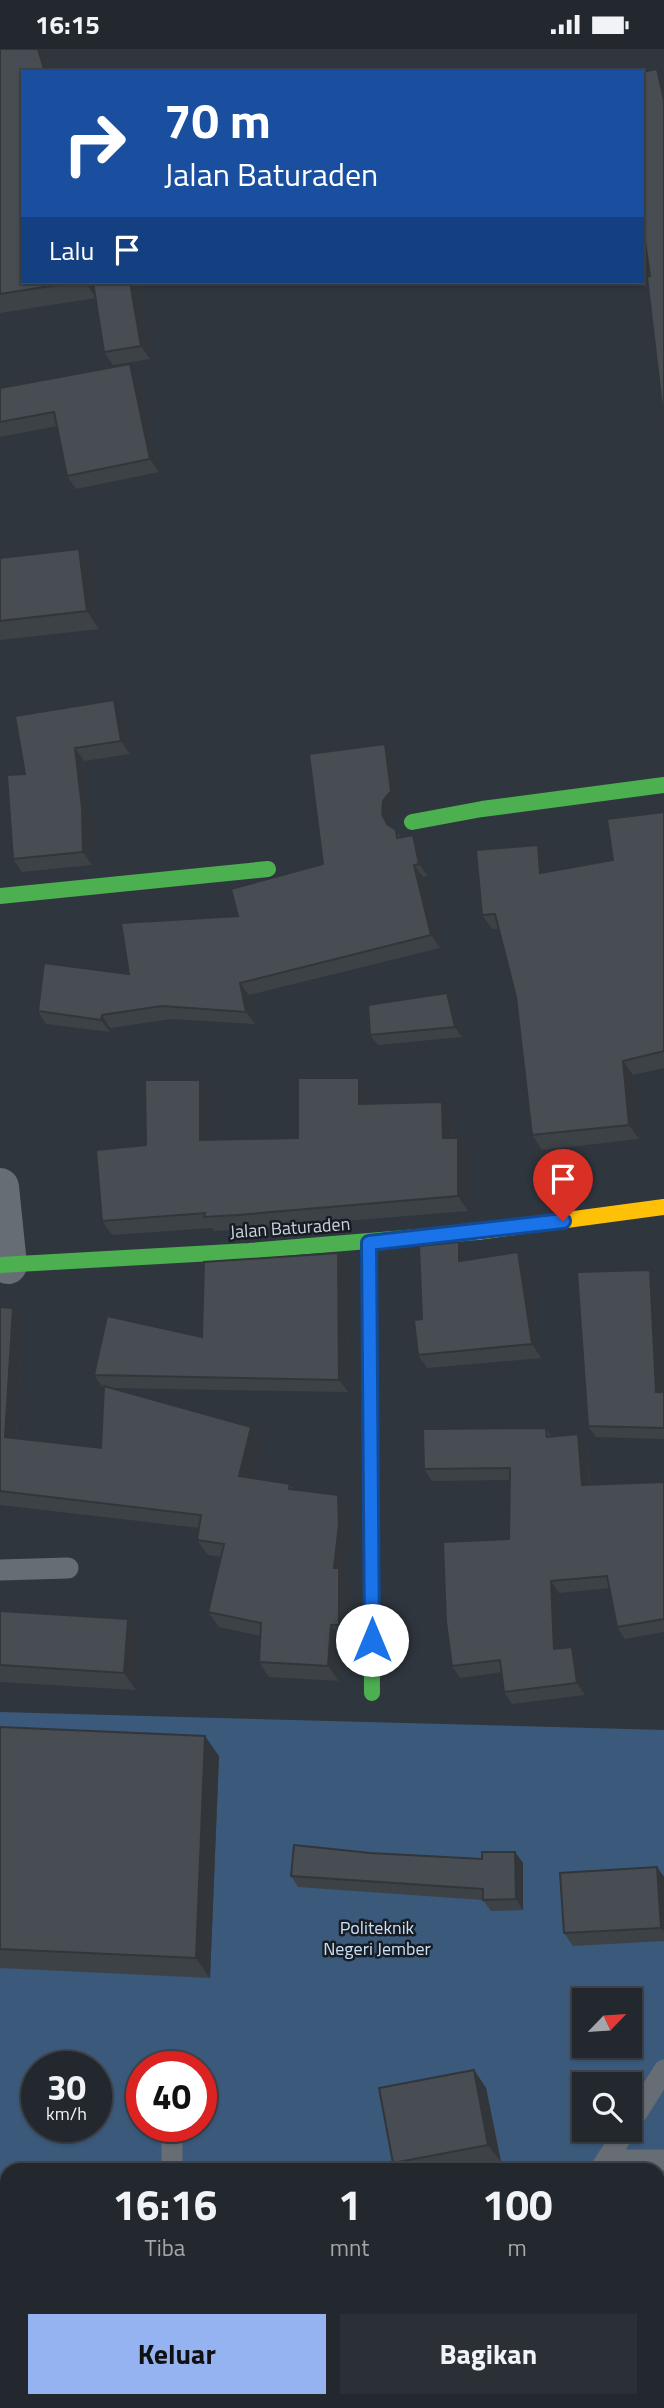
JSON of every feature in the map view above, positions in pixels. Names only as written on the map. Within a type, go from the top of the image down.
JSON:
[{"type":"street","points":[[412,822],[482,809],[664,785]]},
{"type":"street","points":[[0,895],[268,869]]},
{"type":"street","points":[[0,1187],[4,1265]]},
{"type":"street","name":"Jalan Baturaden","points":[[4,1265],[369,1243],[618,1215],[664,1207]]},
{"type":"street","points":[[369,1243],[373,1693]]},
{"type":"lane","points":[[0,1570],[68,1568]]},
{"type":"lane","points":[[642,2106],[663,2074]]},
{"type":"lane","points":[[172,2142],[172,2163]]},
{"type":"lane","points":[[604,2163],[618,2142]]},
{"type":"lane","points":[[627,2163],[664,2160]]},
{"type":"green space","name":"Politeknik Negeri Jember","points":[[0,1712],[664,1730],[664,2163],[0,2163]]},
{"type":"building","points":[[0,49],[38,49],[44,70],[21,70],[21,284],[63,284],[0,294]]},
{"type":"building","points":[[657,69],[664,100],[664,423],[644,235],[644,72]]},
{"type":"building","points":[[93,284],[130,284],[141,346],[104,352]]},
{"type":"building","points":[[130,364],[150,459],[67,476],[54,412],[0,422],[0,388]]},
{"type":"building","points":[[79,549],[87,611],[0,621],[0,558]]},
{"type":"building","points":[[114,700],[121,741],[75,748],[82,808],[83,852],[13,859],[7,775],[25,774],[15,716]]},
{"type":"building","points":[[385,744],[391,791],[383,801],[382,814],[387,824],[396,830],[397,838],[413,835],[419,864],[414,865],[431,935],[240,983],[246,1012],[162,1006],[102,1015],[101,1020],[38,1011],[44,963],[129,974],[121,923],[238,916],[231,889],[323,864],[309,754]]},
{"type":"building","points":[[664,812],[664,1051],[623,1061],[629,1125],[532,1135],[516,997],[495,914],[482,915],[476,850],[538,845],[540,873],[613,860],[607,819]]},
{"type":"building","points":[[447,993],[455,1027],[370,1035],[368,1005]]},
{"type":"building","points":[[298,1078],[359,1078],[359,1104],[442,1102],[443,1138],[458,1138],[458,1196],[238,1215],[204,1217],[205,1213],[102,1221],[96,1150],[146,1145],[145,1080],[200,1080],[200,1140],[298,1138]]},
{"type":"building","points":[[459,1242],[459,1261],[518,1252],[532,1344],[418,1355],[414,1320],[422,1319],[419,1246]]},
{"type":"building","points":[[338,1253],[339,1380],[94,1375],[107,1316],[202,1337],[204,1262]]},
{"type":"building","points":[[650,1270],[656,1392],[664,1392],[664,1428],[588,1426],[577,1272]]},
{"type":"building","points":[[0,1307],[13,1308],[5,1437],[101,1448],[104,1386],[251,1427],[239,1476],[290,1484],[289,1489],[338,1495],[339,1524],[334,1568],[339,1568],[339,1625],[331,1625],[328,1666],[259,1662],[261,1623],[208,1612],[224,1544],[197,1540],[201,1515],[0,1491]]},
{"type":"building","points":[[546,1428],[547,1437],[578,1434],[582,1485],[664,1482],[664,1619],[617,1627],[607,1576],[551,1581],[554,1649],[572,1647],[577,1683],[504,1692],[500,1660],[452,1666],[446,1622],[443,1542],[509,1539],[510,1468],[424,1469],[423,1429]]},
{"type":"building","points":[[0,1611],[128,1619],[124,1673],[0,1665]]},
{"type":"building","points":[[0,1727],[205,1736],[196,1958],[0,1949]]},
{"type":"building","points":[[294,1845],[370,1853],[482,1859],[482,1852],[515,1852],[516,1899],[483,1900],[483,1889],[291,1876]]},
{"type":"building","points":[[657,1867],[661,1928],[564,1933],[560,1873]]},
{"type":"building","points":[[474,2070],[488,2145],[393,2163],[379,2088]]},
{"type":"traffic: fast","points":[[412,822],[482,809],[664,785]]},
{"type":"traffic: fast","points":[[0,896],[268,869]]},
{"type":"traffic: fast","points":[[0,1265],[249,1251],[477,1232]]},
{"type":"traffic: fast","points":[[369,1242],[372,1693]]},
{"type":"traffic: slow","points":[[477,1232],[664,1207]]},
{"type":"route","points":[[372,1640],[369,1243],[563,1221]]}]
